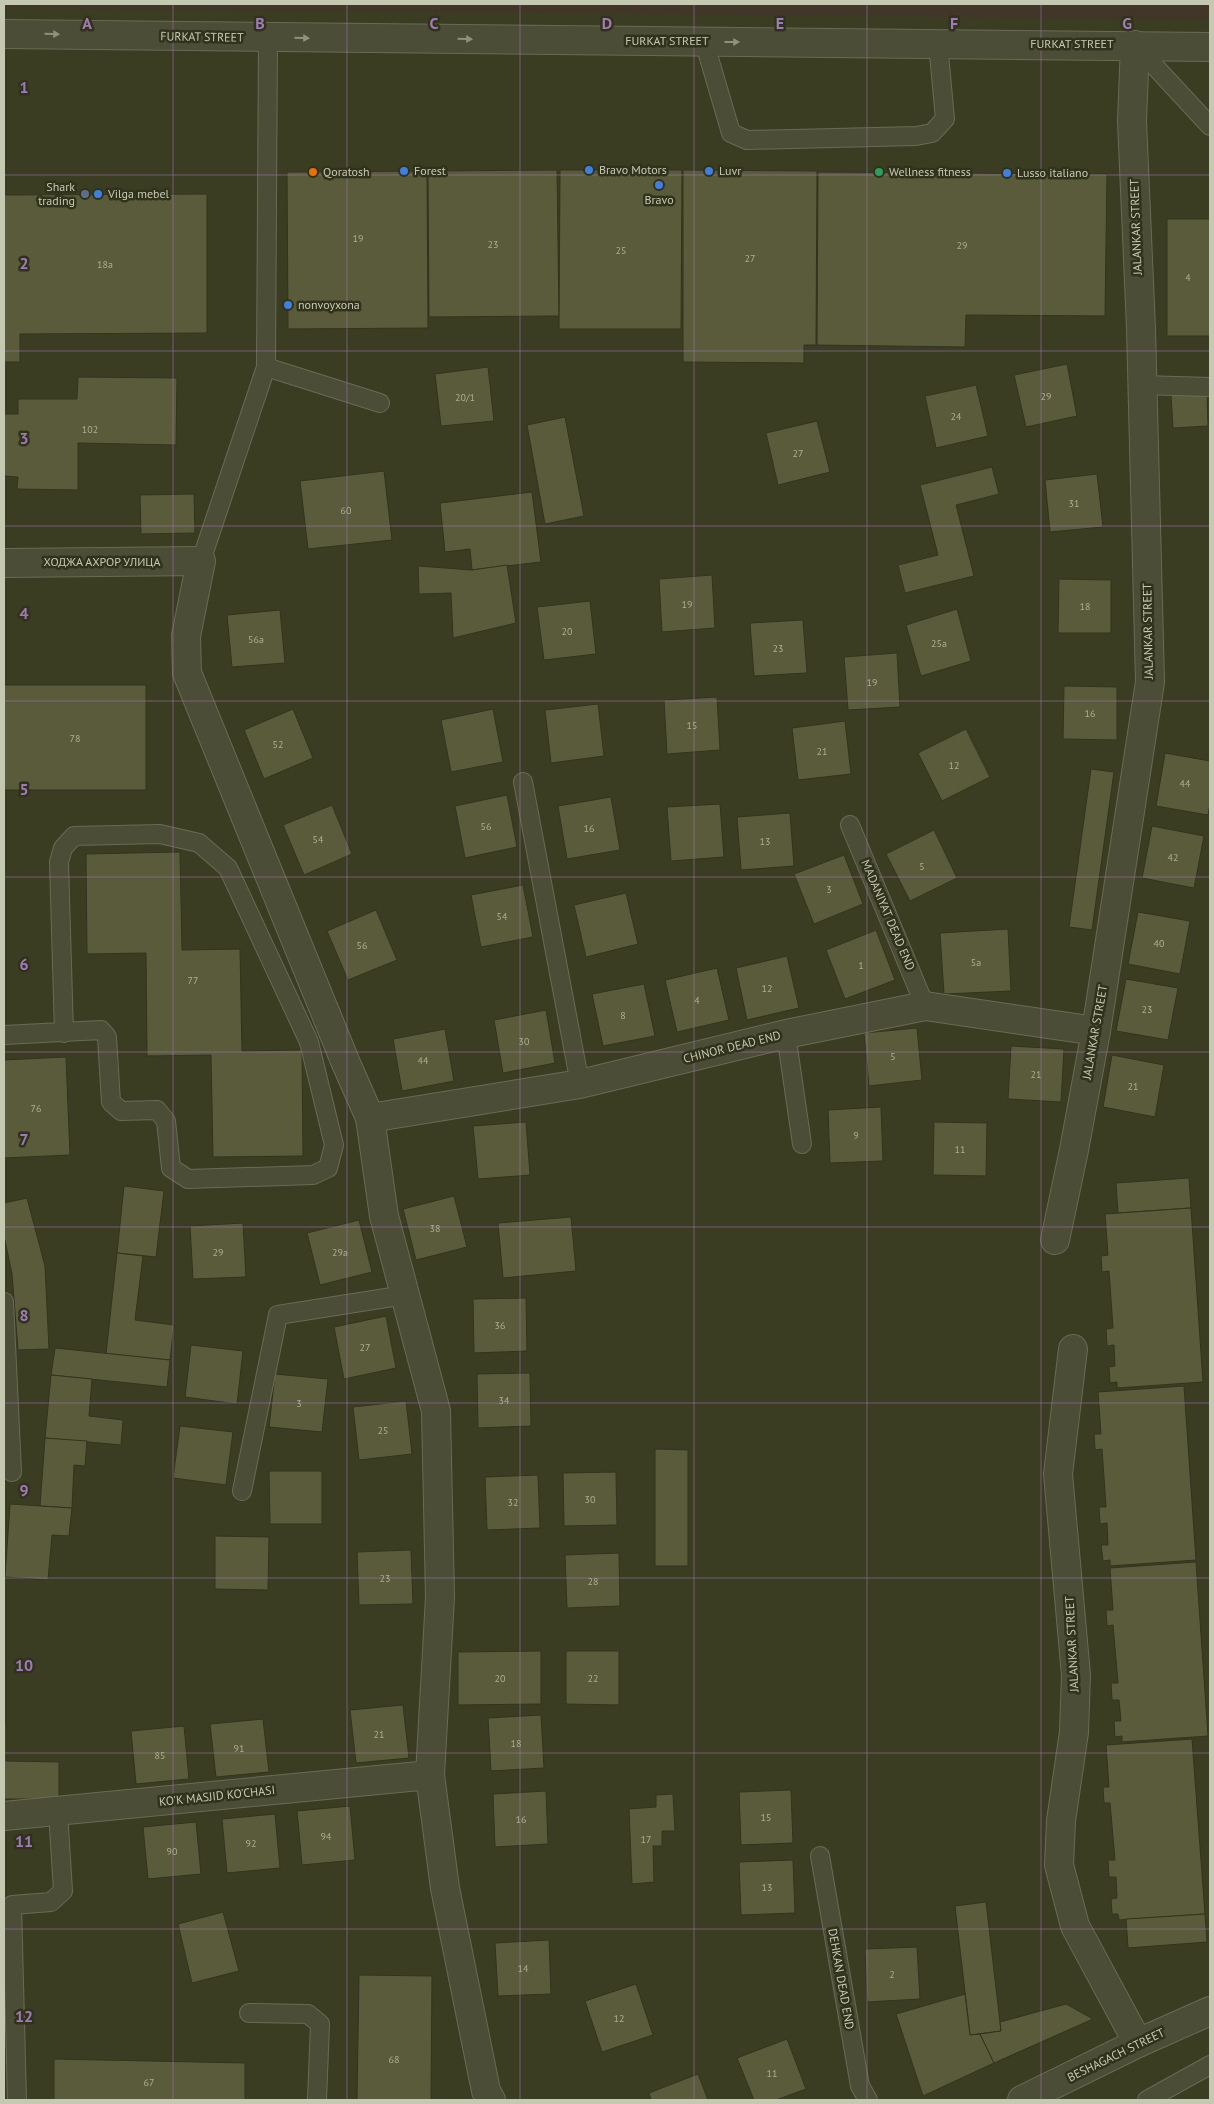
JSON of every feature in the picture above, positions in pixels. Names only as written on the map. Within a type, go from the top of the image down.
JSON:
[{"type":"street","name":"FURKAT STREET","points":[[4,34],[1210,46]]},
{"type":"street","name":"JALANKAR STREET","points":[[1055,1240],[1096,1031],[1150,682],[1132,121],[1135,45]]},
{"type":"street","name":"ХОДЖА АХРОР УЛИЦА","points":[[4,563],[201,561]]},
{"type":"street","points":[[201,561],[186,636],[187,673],[370,1118],[384,1216],[436,1411],[440,1597],[430,1775],[446,1888],[486,2091],[491,2100]]},
{"type":"street","name":"CHINOR DEAD END","points":[[370,1118],[580,1084],[786,1034],[925,1006],[1096,1031]]},
{"type":"street","name":"JALANKAR STREET","points":[[1073,1348],[1058,1474],[1076,1675],[1074,1732],[1061,1820],[1059,1865],[1075,1926],[1138,2043]]},
{"type":"street","name":"KO'K MASJID KO'CHASI","points":[[4,1816],[430,1775]]},
{"type":"street","name":"BESHAGACH STREET","points":[[1022,2100],[1138,2043],[1210,2011]]},
{"type":"lane","points":[[201,561],[266,367],[268,38]]},
{"type":"lane","points":[[704,41],[731,133],[747,140],[916,136],[932,133],[945,119],[938,43]]},
{"type":"lane","points":[[1135,45],[1210,126]]},
{"type":"lane","points":[[266,367],[380,403]]},
{"type":"lane","points":[[1142,386],[1210,387]]},
{"type":"lane","points":[[523,782],[580,1084]]},
{"type":"lane","name":"MADANIYAT DEAD END","points":[[850,825],[925,1006]]},
{"type":"lane","points":[[4,1035],[64,1033],[101,1030],[107,1037],[111,1102],[121,1111],[157,1110],[166,1121],[171,1168],[188,1178],[313,1175],[328,1168],[334,1145],[309,1042],[228,868],[199,843],[160,834],[74,836],[63,848],[60,862],[64,1033]]},
{"type":"lane","points":[[786,1034],[802,1144]]},
{"type":"lane","points":[[242,1491],[278,1315],[405,1295]]},
{"type":"lane","points":[[4,1302],[12,1472]]},
{"type":"lane","points":[[16,2100],[12,1905],[51,1902],[63,1891],[58,1811]]},
{"type":"lane","name":"DEHKAN DEAD END","points":[[820,1856],[860,2086],[868,2100]]},
{"type":"lane","points":[[250,2013],[308,2014],[320,2024],[317,2100]]},
{"type":"lane","points":[[1147,2100],[1210,2065]]},
{"type":"shaded area","points":[[4,4],[1210,4],[1210,19],[4,8]]},
{"type":"building","points":[[557,170],[559,316],[429,317],[428,171]]},
{"type":"building","points":[[560,170],[682,170],[681,329],[559,329]]},
{"type":"building","points":[[683,170],[817,171],[816,345],[804,345],[804,363],[683,362]]},
{"type":"building","points":[[427,171],[428,328],[288,329],[287,172]]},
{"type":"building","points":[[818,172],[1107,174],[1105,316],[966,315],[965,347],[817,345]]},
{"type":"building","points":[[207,194],[207,333],[20,334],[20,362],[4,362],[4,195]]},
{"type":"building","points":[[1167,219],[1210,219],[1210,336],[1167,336]]},
{"type":"building","points":[[1067,364],[1077,416],[1026,427],[1014,375]]},
{"type":"building","points":[[488,367],[494,421],[441,426],[435,374]]},
{"type":"building","points":[[78,377],[177,378],[176,445],[78,443],[78,490],[17,489],[18,477],[4,476],[4,414],[18,414],[18,399],[77,399]]},
{"type":"building","points":[[976,385],[988,436],[936,448],[925,396]]},
{"type":"building","points":[[1207,393],[1208,426],[1173,428],[1171,395]]},
{"type":"building","points":[[565,417],[584,516],[545,524],[527,425]]},
{"type":"building","points":[[817,421],[830,472],[778,485],[766,433]]},
{"type":"building","points":[[992,467],[999,494],[956,505],[974,576],[905,593],[898,565],[938,555],[920,485]]},
{"type":"building","points":[[384,471],[392,540],[308,549],[300,481]]},
{"type":"building","points":[[1097,474],[1103,527],[1050,532],[1045,480]]},
{"type":"building","points":[[532,492],[541,562],[472,570],[470,549],[445,552],[440,503]]},
{"type":"building","points":[[194,494],[195,533],[141,534],[140,495]]},
{"type":"building","points":[[507,565],[516,623],[453,638],[451,593],[419,594],[418,566],[472,570]]},
{"type":"building","points":[[712,575],[715,628],[662,632],[659,579]]},
{"type":"building","points":[[1059,579],[1111,580],[1111,633],[1058,633]]},
{"type":"building","points":[[590,601],[596,654],[544,660],[537,607]]},
{"type":"building","points":[[957,609],[971,661],[921,676],[906,625]]},
{"type":"building","points":[[280,610],[285,663],[232,667],[227,615]]},
{"type":"building","points":[[803,620],[807,673],[754,676],[750,623]]},
{"type":"building","points":[[897,653],[900,707],[848,710],[844,657]]},
{"type":"building","points":[[4,685],[146,685],[146,790],[4,790]]},
{"type":"building","points":[[1064,686],[1117,687],[1117,740],[1063,739]]},
{"type":"building","points":[[717,697],[720,750],[667,754],[664,700]]},
{"type":"building","points":[[598,704],[604,756],[551,763],[545,710]]},
{"type":"building","points":[[293,709],[313,758],[264,779],[244,730]]},
{"type":"building","points":[[493,709],[503,762],[451,772],[441,720]]},
{"type":"building","points":[[845,721],[851,774],[798,780],[792,728]]},
{"type":"building","points":[[966,729],[990,777],[942,801],[918,753]]},
{"type":"building","points":[[1165,753],[1210,761],[1210,804],[1208,815],[1156,806]]},
{"type":"building","points":[[1091,769],[1114,772],[1092,930],[1069,927]]},
{"type":"building","points":[[507,795],[517,847],[465,858],[455,806]]},
{"type":"building","points":[[611,797],[620,850],[567,859],[558,806]]},
{"type":"building","points":[[720,804],[724,857],[671,861],[667,807]]},
{"type":"building","points":[[332,805],[352,854],[304,875],[283,825]]},
{"type":"building","points":[[790,813],[794,866],[741,870],[737,817]]},
{"type":"building","points":[[1152,826],[1204,836],[1194,888],[1142,878]]},
{"type":"building","points":[[934,830],[957,878],[910,901],[886,854]]},
{"type":"building","points":[[180,852],[182,950],[240,949],[242,1051],[302,1050],[303,1156],[213,1157],[211,1055],[147,1056],[146,953],[87,954],[86,854]]},
{"type":"building","points":[[844,855],[863,904],[814,924],[794,874]]},
{"type":"building","points":[[523,885],[533,937],[481,947],[471,895]]},
{"type":"building","points":[[626,893],[638,944],[586,957],[574,905]]},
{"type":"building","points":[[376,910],[397,960],[348,980],[327,931]]},
{"type":"building","points":[[1138,912],[1190,921],[1180,974],[1128,964]]},
{"type":"building","points":[[1008,929],[1011,991],[944,994],[940,933]]},
{"type":"building","points":[[876,930],[895,980],[845,999],[826,950]]},
{"type":"building","points":[[787,956],[799,1008],[747,1020],[736,968]]},
{"type":"building","points":[[717,968],[729,1020],[677,1032],[665,980]]},
{"type":"building","points":[[1126,979],[1178,988],[1168,1040],[1116,1031]]},
{"type":"building","points":[[644,984],[655,1036],[603,1046],[592,994]]},
{"type":"building","points":[[546,1010],[555,1063],[503,1073],[494,1020]]},
{"type":"building","points":[[917,1028],[922,1080],[869,1086],[864,1033]]},
{"type":"building","points":[[445,1029],[454,1081],[402,1091],[393,1039]]},
{"type":"building","points":[[1011,1046],[1064,1049],[1061,1102],[1008,1099]]},
{"type":"building","points":[[1112,1055],[1164,1065],[1155,1117],[1103,1107]]},
{"type":"building","points":[[66,1057],[70,1155],[4,1158],[4,1060]]},
{"type":"building","points":[[881,1107],[883,1161],[830,1163],[828,1110]]},
{"type":"building","points":[[526,1122],[530,1175],[478,1179],[473,1126]]},
{"type":"building","points":[[934,1122],[987,1123],[986,1176],[933,1175]]},
{"type":"building","points":[[1189,1178],[1191,1208],[1118,1213],[1116,1183]]},
{"type":"building","points":[[124,1186],[164,1191],[156,1257],[117,1253]]},
{"type":"building","points":[[454,1196],[467,1247],[416,1260],[403,1209]]},
{"type":"building","points":[[27,1198],[45,1266],[49,1349],[18,1350],[12,1274],[4,1236],[4,1203]]},
{"type":"building","points":[[1191,1208],[1203,1382],[1117,1388],[1117,1382],[1110,1383],[1109,1367],[1115,1366],[1114,1345],[1107,1346],[1106,1329],[1113,1328],[1109,1271],[1102,1272],[1101,1256],[1108,1255],[1105,1214]]},
{"type":"building","points":[[571,1217],[576,1271],[503,1278],[498,1223]]},
{"type":"building","points":[[359,1220],[372,1272],[320,1285],[307,1233]]},
{"type":"building","points":[[243,1223],[246,1277],[193,1279],[190,1226]]},
{"type":"building","points":[[117,1253],[143,1256],[135,1320],[174,1325],[170,1360],[106,1354]]},
{"type":"building","points":[[526,1298],[527,1351],[474,1353],[473,1299]]},
{"type":"building","points":[[386,1316],[396,1368],[344,1379],[334,1327]]},
{"type":"building","points":[[191,1345],[243,1351],[237,1404],[185,1397]]},
{"type":"building","points":[[55,1348],[170,1360],[167,1387],[51,1375]]},
{"type":"building","points":[[530,1373],[531,1426],[478,1428],[477,1374]]},
{"type":"building","points":[[275,1374],[328,1379],[322,1432],[269,1427]]},
{"type":"building","points":[[51,1375],[92,1379],[89,1416],[123,1420],[121,1445],[45,1438]]},
{"type":"building","points":[[1184,1386],[1196,1560],[1110,1566],[1110,1560],[1103,1561],[1101,1545],[1108,1545],[1107,1523],[1100,1524],[1099,1507],[1106,1507],[1102,1449],[1095,1450],[1094,1434],[1101,1434],[1098,1392]]},
{"type":"building","points":[[406,1401],[412,1454],[359,1460],[353,1407]]},
{"type":"building","points":[[180,1426],[233,1432],[226,1485],[173,1478]]},
{"type":"building","points":[[45,1438],[87,1441],[85,1466],[74,1465],[72,1508],[40,1506]]},
{"type":"building","points":[[655,1449],[688,1450],[688,1566],[655,1566]]},
{"type":"building","points":[[269,1471],[322,1471],[322,1524],[270,1524]]},
{"type":"building","points":[[616,1472],[617,1525],[564,1526],[563,1473]]},
{"type":"building","points":[[538,1475],[540,1528],[487,1530],[485,1477]]},
{"type":"building","points":[[10,1504],[72,1508],[69,1536],[52,1535],[48,1580],[5,1577]]},
{"type":"building","points":[[215,1536],[269,1537],[268,1590],[215,1589]]},
{"type":"building","points":[[411,1550],[413,1604],[359,1605],[357,1552]]},
{"type":"building","points":[[619,1553],[620,1606],[567,1608],[565,1555]]},
{"type":"building","points":[[1196,1562],[1208,1736],[1122,1742],[1122,1736],[1115,1737],[1114,1721],[1121,1721],[1119,1700],[1112,1700],[1111,1683],[1118,1683],[1113,1625],[1107,1626],[1106,1610],[1113,1610],[1110,1568]]},
{"type":"building","points":[[541,1651],[541,1704],[458,1705],[458,1652]]},
{"type":"building","points":[[566,1651],[619,1651],[619,1705],[566,1704]]},
{"type":"building","points":[[403,1705],[409,1758],[356,1763],[350,1710]]},
{"type":"building","points":[[541,1715],[544,1768],[491,1771],[488,1718]]},
{"type":"building","points":[[263,1719],[269,1772],[216,1777],[210,1724]]},
{"type":"building","points":[[4,1722],[6,1722],[6,1761],[59,1762],[59,1799],[4,1799]]},
{"type":"building","points":[[184,1726],[189,1779],[136,1784],[131,1731]]},
{"type":"building","points":[[1192,1739],[1205,1914],[1119,1920],[1118,1914],[1112,1914],[1111,1899],[1117,1898],[1116,1877],[1109,1877],[1108,1860],[1115,1860],[1110,1803],[1104,1803],[1103,1787],[1109,1787],[1106,1745]]},
{"type":"building","points":[[791,1790],[793,1843],[741,1845],[739,1792]]},
{"type":"building","points":[[546,1791],[548,1844],[495,1847],[493,1794]]},
{"type":"building","points":[[673,1794],[675,1831],[662,1831],[662,1846],[653,1846],[654,1882],[632,1884],[629,1809],[656,1807],[656,1795]]},
{"type":"building","points":[[350,1806],[355,1860],[302,1865],[297,1811]]},
{"type":"building","points":[[275,1814],[280,1868],[227,1873],[222,1819]]},
{"type":"building","points":[[196,1822],[201,1874],[148,1879],[143,1827]]},
{"type":"building","points":[[793,1860],[795,1913],[741,1915],[739,1862]]},
{"type":"building","points":[[986,1902],[1001,2031],[970,2035],[955,1906]]},
{"type":"building","points":[[223,1912],[239,1971],[192,1983],[178,1924]]},
{"type":"building","points":[[1205,1914],[1207,1942],[1128,1948],[1126,1919]]},
{"type":"building","points":[[549,1940],[551,1994],[498,1996],[495,1943]]},
{"type":"building","points":[[917,1947],[920,1999],[867,2002],[865,1949]]},
{"type":"building","points":[[359,1975],[432,1976],[431,2100],[357,2100]]},
{"type":"building","points":[[636,1984],[653,2035],[602,2052],[585,2001]]},
{"type":"building","points":[[965,1994],[970,2035],[980,2034],[994,2063],[923,2096],[896,2014]]},
{"type":"building","points":[[1066,2004],[1093,2019],[994,2063],[980,2034],[1001,2031],[1000,2022]]},
{"type":"building","points":[[787,2039],[806,2089],[776,2100],[754,2100],[737,2058]]},
{"type":"building","points":[[54,2059],[245,2063],[245,2100],[54,2100]]},
{"type":"building","points":[[698,2074],[708,2100],[651,2100],[649,2093]]},
{"type":"place","name":"Bravo Motors","points":[[589,170]]},
{"type":"place","name":"Forest","points":[[404,171]]},
{"type":"place","name":"Luvr","points":[[709,171]]},
{"type":"place","name":"Qoratosh","points":[[313,172]]},
{"type":"place","name":"Wellness fitness","points":[[879,172]]},
{"type":"place","name":"Lusso italiano","points":[[1007,173]]},
{"type":"place","name":"Bravo","points":[[659,185]]},
{"type":"place","name":"Shark trading","points":[[85,194]]},
{"type":"place","name":"Vilga mebel","points":[[98,194]]},
{"type":"place","name":"nonvoyxona","points":[[288,305]]}]
